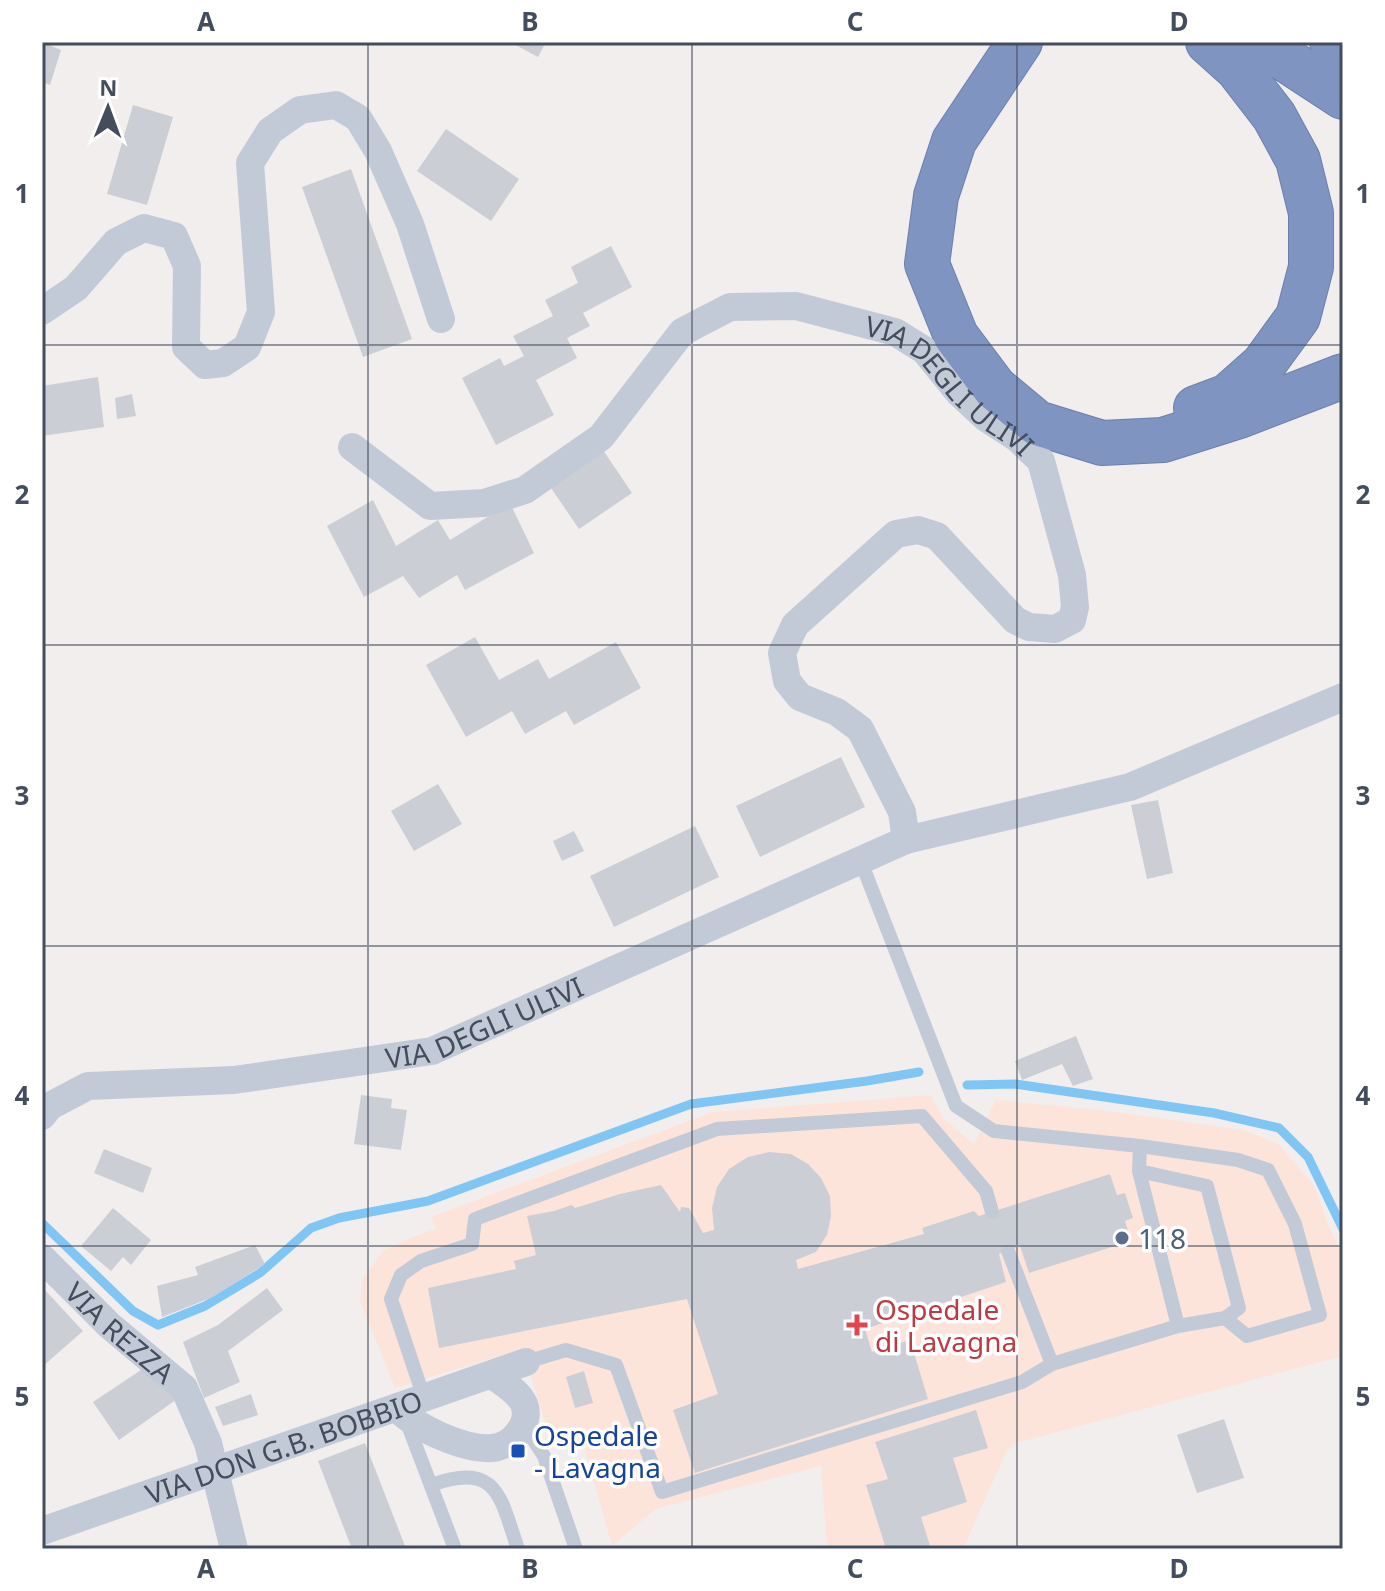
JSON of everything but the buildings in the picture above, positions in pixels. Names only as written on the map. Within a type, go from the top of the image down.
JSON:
[{"type":"highway","points":[[1020,42],[954,141],[936,196],[927,264],[956,336],[995,388],[1037,423],[1102,443],[1163,440],[1239,416],[1343,376]]},
{"type":"highway","points":[[995,388],[1092,423],[1155,424],[1228,396],[1263,365],[1298,317],[1311,267],[1311,213],[1298,160],[1274,116],[1237,68],[1208,42]]},
{"type":"highway","points":[[1259,42],[1343,97]]},
{"type":"highway","points":[[1332,42],[1343,49]]},
{"type":"street","points":[[42,311],[76,288],[116,242],[144,228],[174,236],[187,266],[186,347],[205,365],[223,363],[247,347],[261,312],[250,163],[270,131],[300,110],[336,105],[358,118],[378,151],[410,224],[441,319]]},
{"type":"street","name":"VIA DEGLI ULIVI","points":[[352,447],[430,506],[484,503],[525,490],[601,437],[682,332],[730,307],[796,306],[895,332],[924,350],[968,401],[986,418],[1017,438],[1041,461],[1072,575],[1075,607],[1072,620],[1055,629],[1029,627],[1015,620],[937,536],[918,530],[896,534],[795,625],[782,653],[787,681],[800,697],[837,712],[860,729],[902,812],[906,840]]},
{"type":"street","name":"VIA DEGLI ULIVI","points":[[42,1116],[50,1106],[88,1086],[234,1080],[432,1051],[906,840],[1130,787],[1343,697]]},
{"type":"street","name":"VIA REZZA","points":[[42,1258],[109,1325],[184,1388],[208,1443],[234,1549]]},
{"type":"street","name":"VIA DON G.B. BOBBIO","points":[[42,1531],[408,1407],[526,1362]]},
{"type":"street","points":[[408,1407],[437,1435],[478,1448],[508,1444],[523,1424],[525,1406],[518,1394],[492,1375]]},
{"type":"lane","points":[[860,859],[956,1106],[994,1131],[1140,1146],[1238,1160],[1268,1170],[1295,1224],[1320,1315],[1247,1336],[1225,1318]]},
{"type":"lane","points":[[455,1549],[431,1485],[408,1407],[391,1299],[401,1275],[421,1261],[472,1244],[475,1219],[717,1129],[922,1116],[986,1191],[992,1212]]},
{"type":"lane","points":[[1140,1146],[1139,1171],[1178,1326]]},
{"type":"lane","points":[[526,1362],[566,1350],[616,1365],[662,1492],[1022,1382],[1052,1364],[1178,1326],[1225,1318],[1239,1308],[1207,1186],[1139,1171]]},
{"type":"lane","points":[[1008,1251],[1052,1364]]},
{"type":"lane","points":[[523,1424],[544,1456],[576,1549]]},
{"type":"lane","points":[[431,1485],[449,1478],[483,1480],[498,1493],[518,1549]]},
{"type":"shaded area","name":"Ospedale di Lavagna","points":[[931,1095],[943,1118],[974,1144],[996,1100],[1101,1110],[1244,1130],[1278,1144],[1314,1185],[1343,1255],[1343,1356],[1016,1443],[1006,1452],[963,1549],[827,1549],[821,1466],[656,1509],[612,1546],[582,1440],[554,1449],[522,1349],[395,1388],[360,1301],[363,1279],[383,1251],[436,1229],[431,1217],[713,1112]]},
{"type":"waterway","points":[[42,1223],[133,1311],[158,1325],[205,1306],[260,1273],[311,1228],[339,1218],[428,1201],[691,1104],[919,1072]]},
{"type":"waterway","points":[[967,1085],[1015,1084],[1214,1113],[1279,1128],[1308,1157],[1343,1229]]},
{"type":"place","name":"118","points":[[1122,1238]]},
{"type":"place","name":"Ospedale di Lavagna","points":[[857,1325]]},
{"type":"place","name":"Ospedale - Lavagna","points":[[518,1451]]}]
